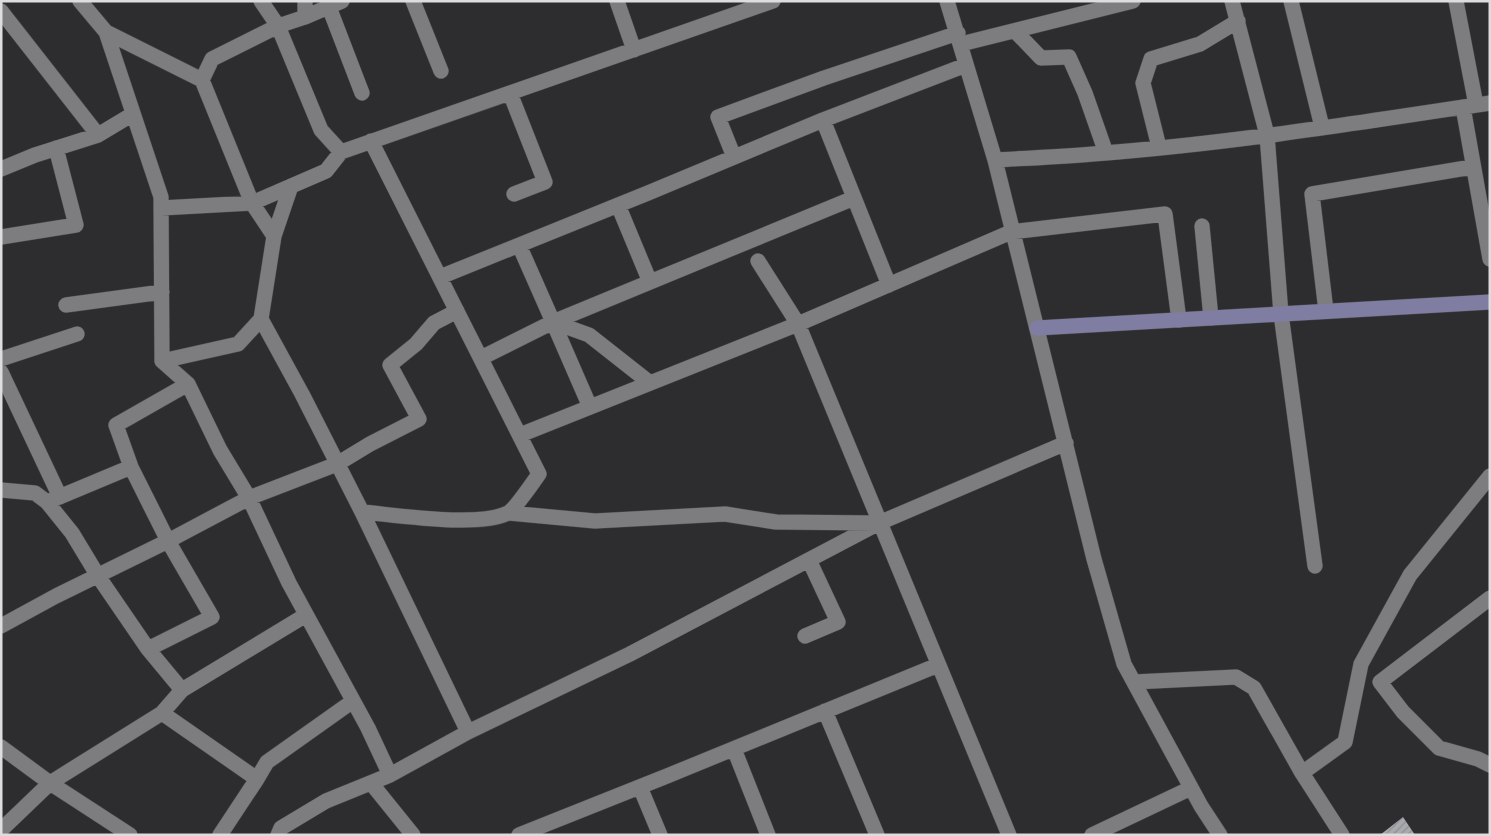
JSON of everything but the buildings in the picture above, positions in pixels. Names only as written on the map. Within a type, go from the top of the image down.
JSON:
[{"type":"street","points":[[10,1],[1,11],[98,135]]},
{"type":"street","points":[[80,1],[106,32],[161,198],[162,361],[188,384],[220,450],[249,498],[289,583],[353,700],[390,775]]},
{"type":"street","points":[[261,1],[278,26],[320,130],[341,152]]},
{"type":"street","points":[[305,1],[305,17]]},
{"type":"street","points":[[413,1],[441,71]]},
{"type":"street","points":[[617,1],[634,50]]},
{"type":"street","points":[[161,208],[252,203],[326,171],[341,152],[773,1]]},
{"type":"street","points":[[947,1],[995,160],[1097,568],[1124,664],[1191,788],[1220,835]]},
{"type":"street","points":[[734,157],[718,117],[824,78],[959,38],[1015,31],[1133,1]]},
{"type":"street","points":[[1232,1],[1267,135],[1281,314],[1315,566]]},
{"type":"street","points":[[1291,1],[1322,127]]},
{"type":"street","points":[[1456,1],[1476,105],[1472,167],[1490,259]]},
{"type":"street","points":[[202,80],[212,59],[278,26],[336,4],[362,93]]},
{"type":"street","points":[[1159,148],[1143,83],[1151,59],[1200,44],[1238,21]]},
{"type":"street","points":[[1015,31],[1041,58],[1069,57],[1085,93],[1106,153]]},
{"type":"street","points":[[106,32],[202,80],[252,203],[274,236]]},
{"type":"street","points":[[440,277],[823,120],[966,65]]},
{"type":"street","points":[[510,93],[545,182],[514,194]]},
{"type":"street","points":[[995,160],[1159,148],[1267,135],[1476,105]]},
{"type":"street","points":[[1,169],[35,155],[98,135],[134,114]]},
{"type":"street","points":[[823,120],[889,285]]},
{"type":"street","points":[[371,141],[540,474],[510,512]]},
{"type":"street","points":[[1,237],[76,224],[56,148]]},
{"type":"street","points":[[1326,311],[1312,194],[1472,167]]},
{"type":"street","points":[[162,361],[238,344],[261,319],[274,236],[291,186]]},
{"type":"street","points":[[481,358],[553,322],[854,198]]},
{"type":"street","points":[[618,205],[650,282]]},
{"type":"street","points":[[520,435],[798,324],[1012,232],[1165,214],[1179,320]]},
{"type":"street","points":[[1202,226],[1211,318]]},
{"type":"street","points":[[520,245],[590,407]]},
{"type":"street","points":[[758,261],[798,324],[1009,835]]},
{"type":"street","points":[[66,304],[162,292]]},
{"type":"street","points":[[1037,328],[1490,302]]},
{"type":"street","points":[[1,626],[249,498],[337,464],[370,444],[419,419],[390,365],[416,344],[434,323],[457,311]]},
{"type":"street","points":[[261,319],[302,394],[362,512],[468,732]]},
{"type":"street","points":[[553,322],[589,335],[650,383]]},
{"type":"street","points":[[1,359],[77,334]]},
{"type":"street","points":[[1,372],[54,500],[72,532],[98,576],[148,650],[182,690]]},
{"type":"street","points":[[148,650],[212,617],[168,541],[131,467],[116,425],[188,384]]},
{"type":"street","points":[[278,835],[281,828],[326,801],[390,775],[468,732],[630,654],[879,523],[1066,443]]},
{"type":"street","points":[[1,490],[35,493],[54,500],[131,467]]},
{"type":"street","points":[[1302,773],[1345,742],[1360,664],[1410,575],[1490,476]]},
{"type":"street","points":[[362,512],[462,520],[488,518],[510,512],[596,521],[725,514],[776,522],[879,523]]},
{"type":"street","points":[[805,636],[838,622],[809,560]]},
{"type":"street","points":[[1490,598],[1380,682],[1403,712],[1440,748],[1478,759],[1490,765]]},
{"type":"street","points":[[2,833],[50,783],[162,713],[182,690],[306,615]]},
{"type":"street","points":[[519,835],[938,665]]},
{"type":"street","points":[[1134,682],[1236,677],[1254,688],[1302,773],[1342,835]]},
{"type":"street","points":[[220,835],[267,762],[353,700]]},
{"type":"street","points":[[825,711],[876,835]]},
{"type":"street","points":[[162,713],[257,779]]},
{"type":"street","points":[[1,747],[50,783],[130,835]]},
{"type":"street","points":[[734,748],[768,835]]},
{"type":"street","points":[[371,783],[413,835]]},
{"type":"street","points":[[640,787],[660,835]]},
{"type":"street","points":[[1101,833],[1191,788]]}]
